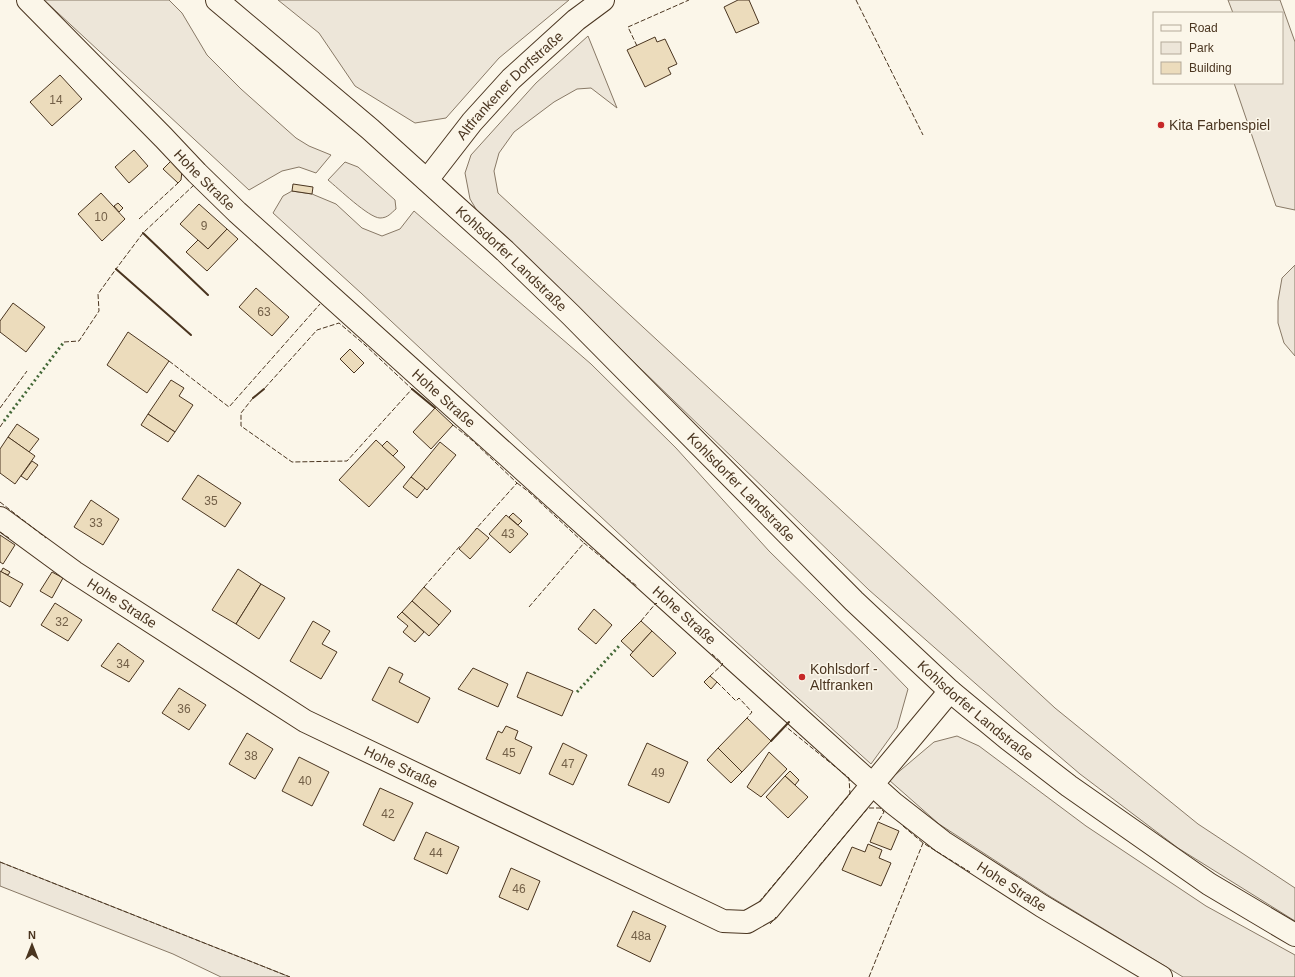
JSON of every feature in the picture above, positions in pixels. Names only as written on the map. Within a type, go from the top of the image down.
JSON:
[{"type":"street","name":"Hohe Straße","points":[[28,0],[237,212],[893,803],[943,842],[1042,906],[1161,977]]},
{"type":"street","name":"Kohlsdorfer Landstraße","points":[[217,0],[321,87],[427,180],[510,256],[620,364],[854,601],[950,690],[1008,739],[1069,786],[1209,884],[1295,935]]},
{"type":"street","name":"Altfrankener Dorfstraße","points":[[427,180],[472,122],[511,79],[576,20],[603,0]]},
{"type":"street","name":"Hohe Straße","points":[[0,518],[74,572],[305,721],[723,921],[747,922],[768,910],[950,690]]},
{"type":"green space","points":[[44,0],[169,0],[182,13],[207,55],[241,89],[296,138],[309,146],[331,155],[316,173],[299,167],[282,171],[249,190]]},
{"type":"green space","points":[[278,0],[569,0],[499,58],[446,118],[415,123],[355,86],[319,33]]},
{"type":"green space","points":[[1228,0],[1280,0],[1295,42],[1295,210],[1276,206],[1234,84],[1283,84],[1283,12],[1233,12]]},
{"type":"green space","points":[[588,36],[617,108],[591,88],[577,89],[554,102],[514,132],[499,153],[494,171],[498,193],[1055,708],[1198,824],[1295,888],[1295,921],[1178,848],[1080,774],[1025,727],[869,590],[476,209],[470,199],[465,173],[471,155],[536,83]]},
{"type":"green space","points":[[345,162],[358,167],[395,200],[396,209],[385,217],[375,217],[361,208],[328,180]]},
{"type":"green space","points":[[292,191],[312,194],[336,204],[362,228],[382,236],[400,229],[414,211],[591,364],[676,448],[769,551],[908,689],[897,728],[871,764],[704,613],[361,293],[273,213],[283,196]]},
{"type":"green space","points":[[1295,265],[1295,356],[1284,343],[1278,323],[1278,301],[1282,278]]},
{"type":"green space","points":[[957,736],[979,746],[1086,826],[1206,906],[1295,955],[1295,977],[1183,977],[1051,897],[939,824],[889,780],[934,742]]},
{"type":"green space","points":[[0,862],[290,977],[221,977],[173,954],[0,886]]},
{"type":"building","points":[[738,0],[749,0],[759,23],[736,33],[724,7]]},
{"type":"building","points":[[655,37],[657,42],[665,39],[677,64],[668,68],[671,74],[645,87],[627,50]]},
{"type":"building","points":[[60,75],[82,99],[52,126],[30,102]]},
{"type":"building","points":[[134,150],[148,166],[129,183],[115,167]]},
{"type":"building","points":[[172,160],[182,171],[181,180],[178,183],[163,169]]},
{"type":"building","points":[[293,184],[313,187],[312,194],[292,191]]},
{"type":"building","points":[[101,193],[125,219],[102,241],[78,214]]},
{"type":"building","points":[[118,203],[123,208],[119,212],[114,206]]},
{"type":"building","points":[[199,204],[227,229],[208,249],[180,224]]},
{"type":"building","points":[[227,229],[238,239],[207,271],[186,252],[198,240],[208,249]]},
{"type":"building","points":[[256,288],[289,317],[272,336],[239,307]]},
{"type":"building","points":[[13,303],[45,327],[26,352],[0,332],[0,321]]},
{"type":"building","points":[[128,332],[169,361],[147,393],[107,365]]},
{"type":"building","points":[[350,349],[364,363],[354,373],[340,359]]},
{"type":"building","points":[[171,380],[184,388],[179,396],[193,405],[175,432],[148,414]]},
{"type":"building","points":[[435,408],[453,425],[431,449],[413,432]]},
{"type":"building","points":[[148,414],[175,432],[168,442],[141,425]]},
{"type":"building","points":[[17,424],[39,439],[29,452],[8,437]]},
{"type":"building","points":[[8,437],[35,456],[15,484],[0,473],[0,449]]},
{"type":"building","points":[[376,440],[405,467],[369,507],[339,480]]},
{"type":"building","points":[[387,441],[398,451],[393,456],[382,446]]},
{"type":"building","points":[[440,442],[456,455],[427,490],[411,477]]},
{"type":"building","points":[[32,461],[38,465],[27,480],[21,476]]},
{"type":"building","points":[[198,475],[241,503],[225,527],[182,499]]},
{"type":"building","points":[[411,477],[425,488],[417,498],[403,487]]},
{"type":"building","points":[[91,500],[119,519],[103,545],[74,527]]},
{"type":"building","points":[[513,513],[522,521],[518,525],[509,517]]},
{"type":"building","points":[[506,515],[528,534],[510,553],[489,534]]},
{"type":"building","points":[[477,528],[489,538],[470,559],[459,549]]},
{"type":"building","points":[[0,535],[15,545],[3,564],[0,562]]},
{"type":"building","points":[[3,568],[10,572],[8,575],[1,572]]},
{"type":"building","points":[[238,569],[261,584],[236,624],[212,610]]},
{"type":"building","points":[[0,571],[23,584],[10,607],[0,601]]},
{"type":"building","points":[[52,572],[63,578],[52,598],[40,591]]},
{"type":"building","points":[[261,584],[285,598],[259,639],[236,624]]},
{"type":"building","points":[[424,587],[451,611],[439,625],[412,601]]},
{"type":"building","points":[[412,601],[439,625],[429,636],[402,612]]},
{"type":"building","points":[[55,603],[82,620],[68,641],[41,625]]},
{"type":"building","points":[[594,609],[612,625],[596,644],[578,629]]},
{"type":"building","points":[[402,612],[424,632],[415,642],[403,632],[408,626],[397,617]]},
{"type":"building","points":[[313,621],[330,631],[322,644],[337,652],[321,679],[290,661]]},
{"type":"building","points":[[641,621],[652,631],[633,652],[621,641]]},
{"type":"building","points":[[652,631],[676,653],[653,677],[630,655]]},
{"type":"building","points":[[118,643],[144,661],[129,682],[101,666]]},
{"type":"building","points":[[389,667],[403,674],[399,682],[430,698],[418,723],[372,700]]},
{"type":"building","points":[[473,668],[508,684],[498,707],[458,689]]},
{"type":"building","points":[[527,672],[573,691],[562,716],[517,697]]},
{"type":"building","points":[[710,676],[717,682],[711,689],[704,682]]},
{"type":"building","points":[[179,688],[206,705],[189,730],[162,713]]},
{"type":"building","points":[[747,718],[771,741],[742,772],[718,748]]},
{"type":"building","points":[[506,726],[518,731],[515,739],[532,747],[520,774],[486,759],[498,731],[502,733]]},
{"type":"building","points":[[247,733],[273,749],[255,779],[229,764]]},
{"type":"building","points":[[563,743],[587,755],[573,785],[549,774]]},
{"type":"building","points":[[647,743],[688,762],[669,803],[628,785]]},
{"type":"building","points":[[718,748],[742,772],[731,783],[707,760]]},
{"type":"building","points":[[769,752],[787,769],[761,797],[747,787]]},
{"type":"building","points":[[299,757],[329,772],[312,806],[282,791]]},
{"type":"building","points":[[790,771],[799,780],[795,785],[785,776]]},
{"type":"building","points":[[785,776],[808,797],[788,818],[766,797]]},
{"type":"building","points":[[380,788],[413,803],[394,841],[363,825]]},
{"type":"building","points":[[878,822],[899,831],[891,850],[870,842]]},
{"type":"building","points":[[426,832],[459,847],[447,874],[414,859]]},
{"type":"building","points":[[868,844],[882,850],[879,858],[891,863],[881,886],[842,870],[852,847],[865,852]]},
{"type":"building","points":[[511,868],[540,881],[528,910],[499,897]]},
{"type":"building","points":[[633,911],[666,926],[650,962],[617,946]]},
{"type":"hedge","points":[[4,421],[64,342]]},
{"type":"hedge","points":[[577,692],[619,646]]},
{"type":"fence","points":[[637,46],[628,27],[689,0]]},
{"type":"fence","points":[[856,0],[923,135]]},
{"type":"fence","points":[[139,219],[178,183]]},
{"type":"fence","points":[[191,335],[116,269],[143,233],[194,185]]},
{"type":"fence","points":[[64,342],[79,341],[99,311],[98,294],[116,269]]},
{"type":"fence","points":[[169,361],[229,407],[320,304]]},
{"type":"fence","points":[[253,398],[241,413],[241,426],[292,462],[347,461],[412,389],[339,323],[317,330],[264,389]]},
{"type":"fence","points":[[0,408],[27,371]]},
{"type":"fence","points":[[0,427],[4,421]]},
{"type":"fence","points":[[453,425],[473,441],[517,483],[475,530]]},
{"type":"fence","points":[[517,483],[529,492],[584,543]]},
{"type":"fence","points":[[0,502],[46,538]]},
{"type":"fence","points":[[0,532],[9,538]]},
{"type":"fence","points":[[529,607],[584,543],[638,587]]},
{"type":"fence","points":[[424,587],[460,546]]},
{"type":"fence","points":[[641,621],[656,603],[657,604]]},
{"type":"fence","points":[[710,676],[723,664],[712,654]]},
{"type":"fence","points":[[717,682],[736,701],[739,698],[752,712],[747,718]]},
{"type":"fence","points":[[759,902],[850,794],[849,778],[785,726]]},
{"type":"fence","points":[[819,866],[868,808],[880,808],[884,812],[878,822]]},
{"type":"fence","points":[[903,826],[923,843]]},
{"type":"fence","points":[[869,977],[923,843],[970,872]]},
{"type":"fence","points":[[0,862],[290,977]]},
{"type":"fence","points":[[770,924],[776,917]]},
{"type":"wall","points":[[143,233],[208,295]]},
{"type":"wall","points":[[116,269],[191,335]]},
{"type":"wall","points":[[253,398],[264,389]]},
{"type":"wall","points":[[412,389],[435,408]]},
{"type":"wall","points":[[771,741],[789,722]]},
{"type":"place","name":"Kita Farbenspiel","points":[[1161,125]]},
{"type":"place","name":"Kohlsdorf - Altfranken","points":[[802,677]]}]
